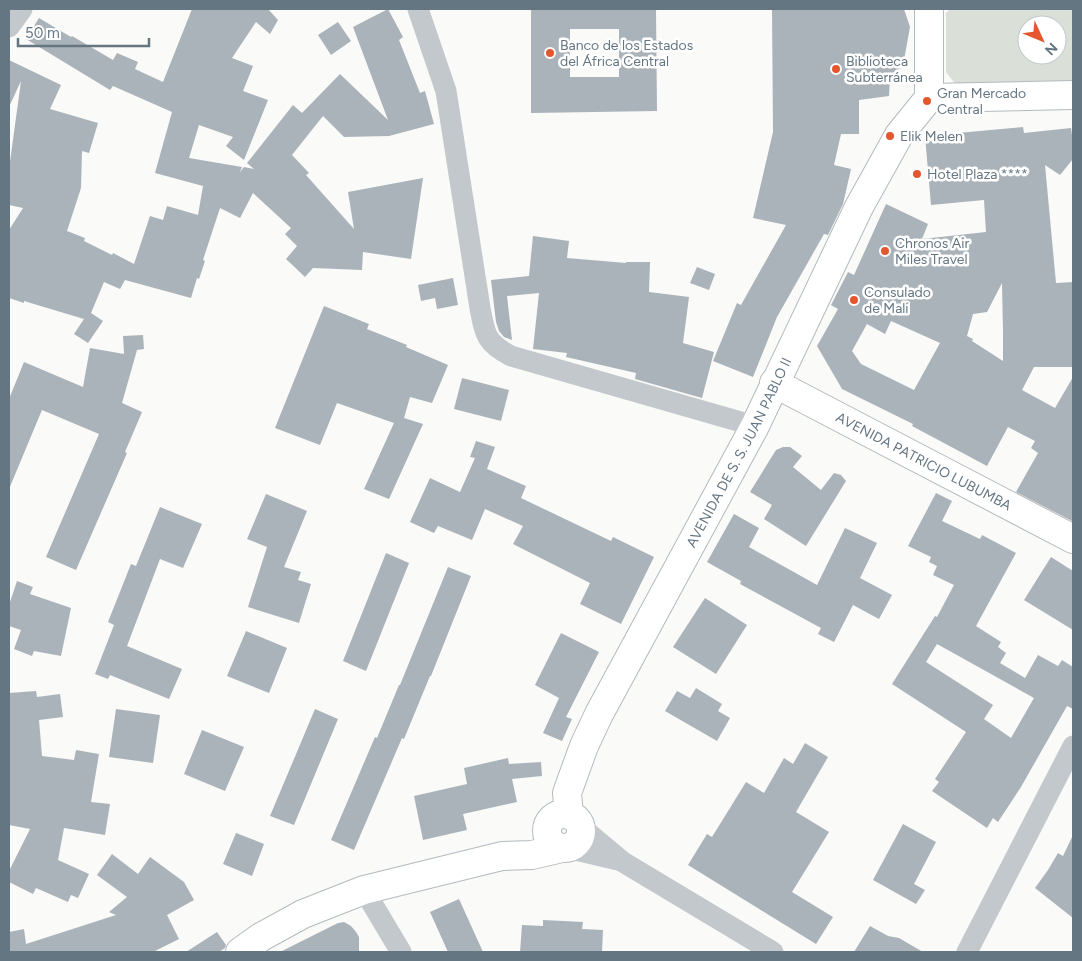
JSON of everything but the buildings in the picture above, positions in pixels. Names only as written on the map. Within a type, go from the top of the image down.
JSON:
[{"type":"street","points":[[9,27],[22,9]]},
{"type":"street","points":[[418,9],[446,91],[480,308],[488,338],[495,348],[511,356],[755,426]]},
{"type":"street","points":[[929,9],[929,98],[1073,95]]},
{"type":"street","name":"AVENIDA DE S. S. JUAN PABLO II","points":[[565,833],[567,793],[584,746],[623,669],[755,426],[864,199],[899,136],[929,98]]},
{"type":"street","name":"AVENIDA PATRICIO LUBUMBA","points":[[774,383],[1073,539]]},
{"type":"street","points":[[967,952],[1073,746]]},
{"type":"street","points":[[240,952],[261,937],[303,914],[364,890],[502,856],[532,855],[565,833],[623,862],[773,952]]},
{"type":"street","points":[[364,890],[401,952]]},
{"type":"street","points":[[380,952],[381,919]]},
{"type":"shaded area","points":[[950,9],[1073,9],[1073,87],[960,90],[946,72],[946,13]]},
{"type":"place","name":"Banco de los Estados del África Central","points":[[550,53]]},
{"type":"place","name":"Biblioteca Subterránea","points":[[836,69]]},
{"type":"place","name":"Gran Mercado Central","points":[[927,101]]},
{"type":"place","name":"Elik Melen","points":[[890,136]]},
{"type":"place","name":"Hotel Plaza ****","points":[[917,174]]},
{"type":"place","name":"Chronos Air Miles Travel","points":[[885,251]]},
{"type":"place","name":"Consulado de Mali","points":[[854,300]]}]
